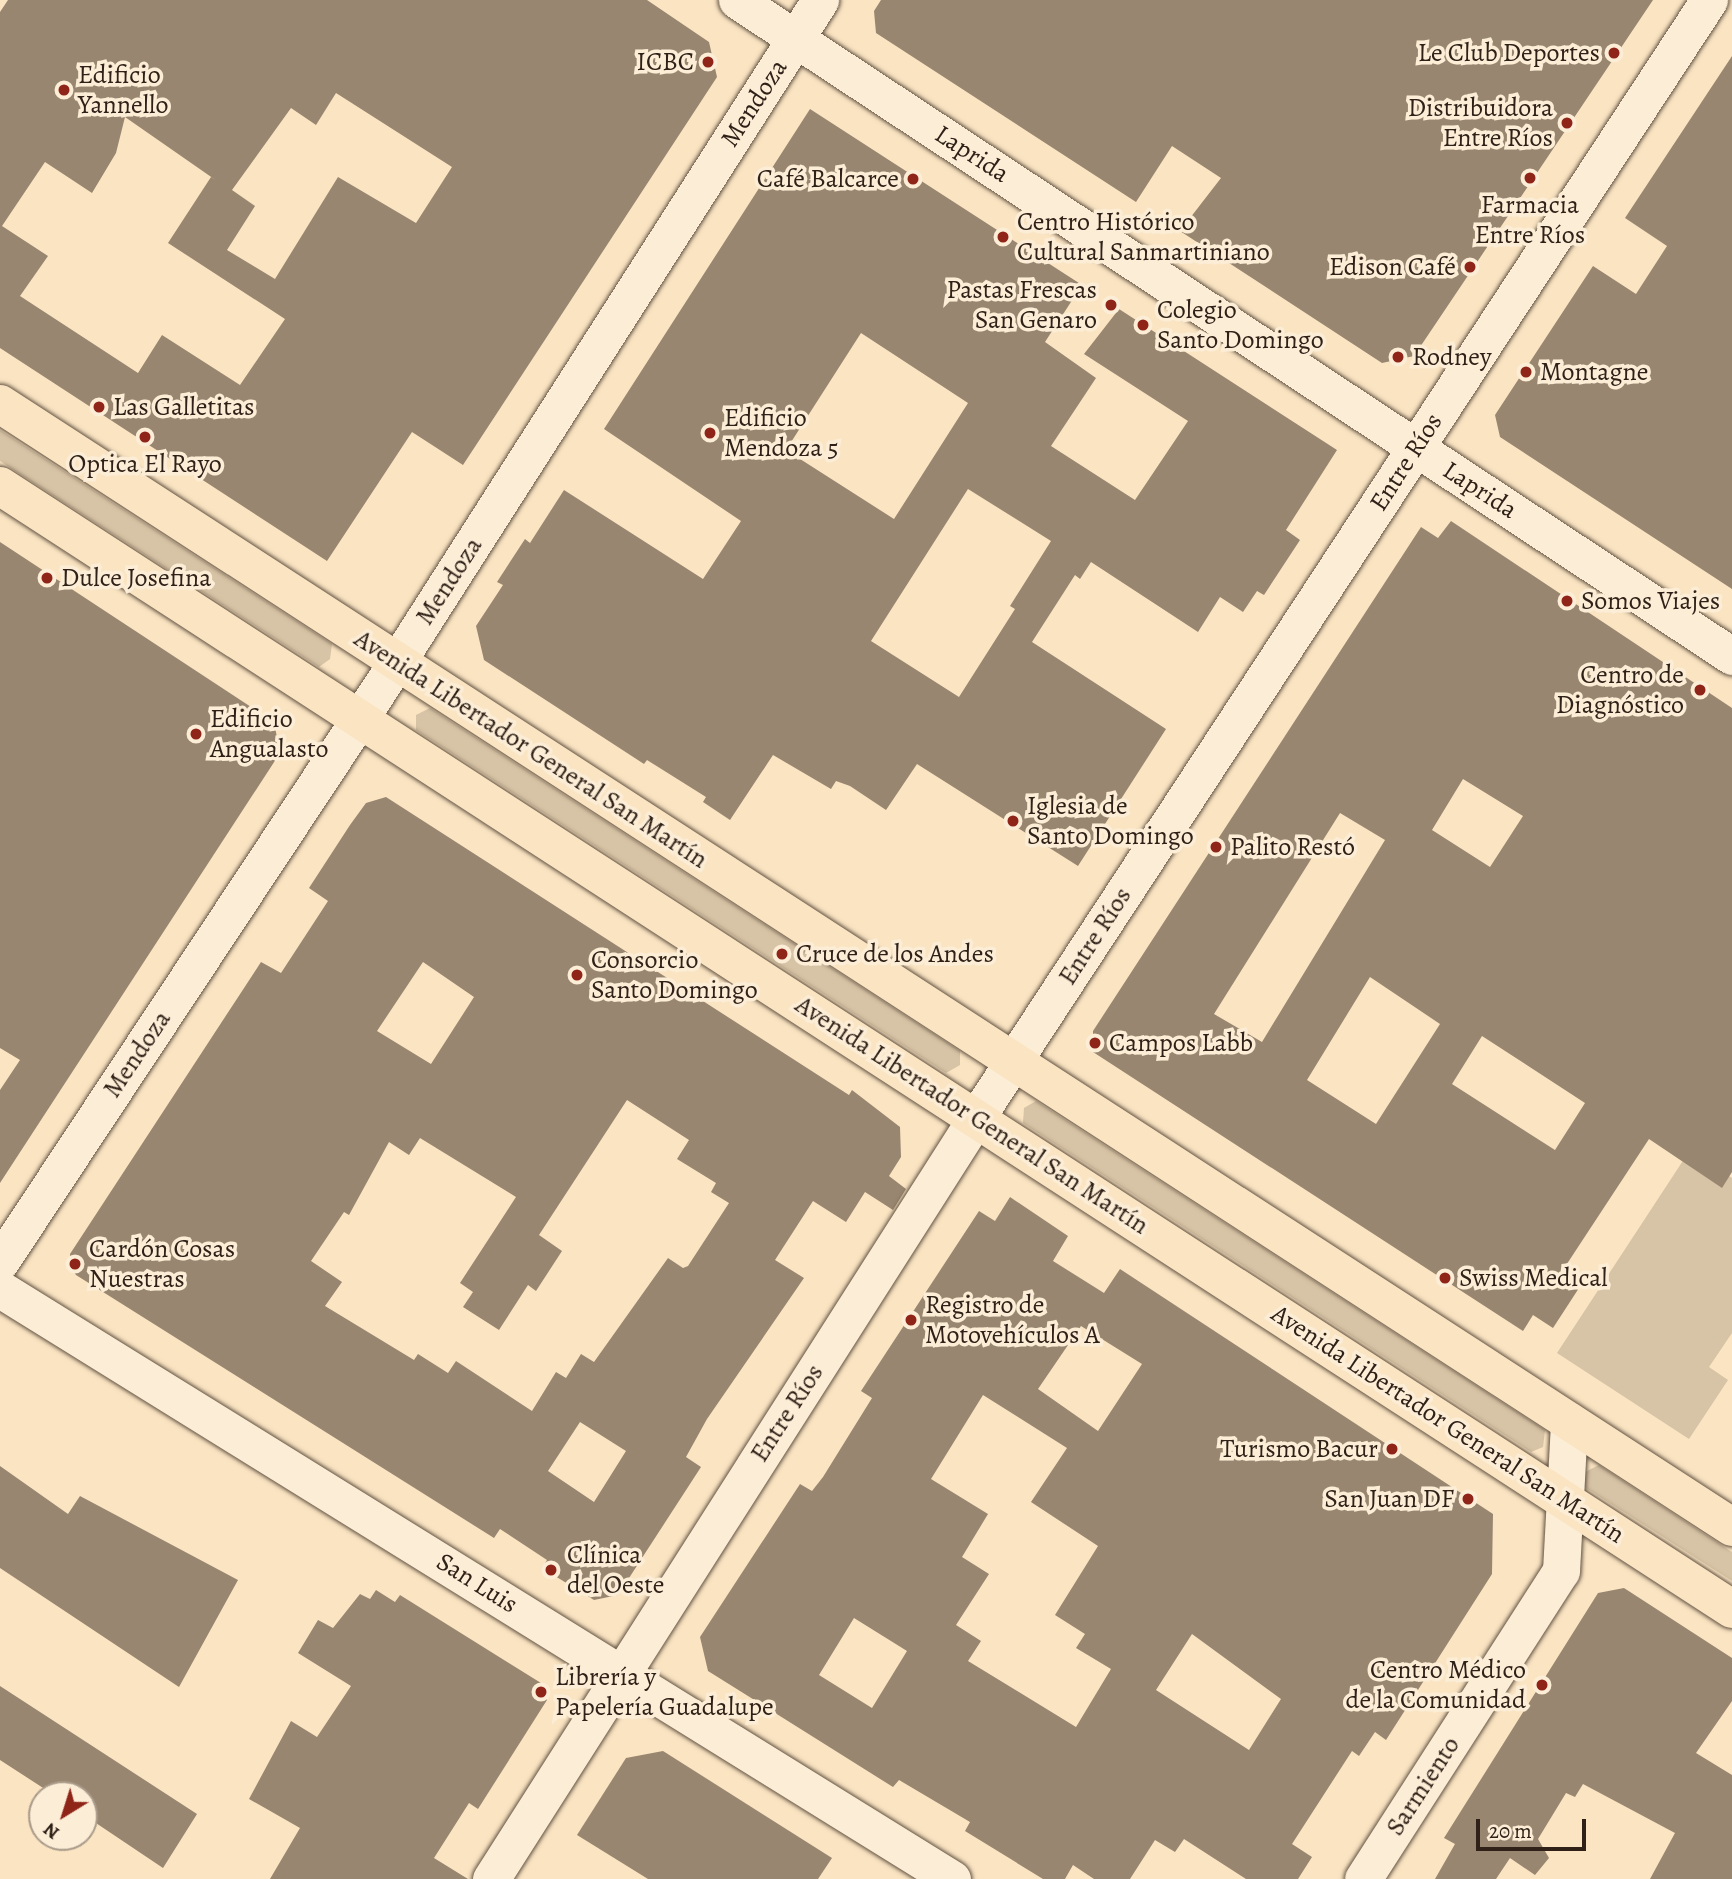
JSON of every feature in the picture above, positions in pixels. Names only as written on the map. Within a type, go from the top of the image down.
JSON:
[{"type":"main road","name":"Avenida Libertador General San Martín","points":[[0,404],[1732,1527]]},
{"type":"main road","name":"Avenida Libertador General San Martín","points":[[0,486],[1732,1609]]},
{"type":"street","name":"Laprida","points":[[737,0],[1732,656]]},
{"type":"street","name":"Mendoza","points":[[0,1262],[397,662],[820,0]]},
{"type":"street","name":"Entre Ríos","points":[[491,1879],[976,1118],[1709,0]]},
{"type":"street","name":"San Luis","points":[[0,1289],[952,1879]]},
{"type":"street","name":"Sarmiento","points":[[1363,1879],[1561,1571],[1569,1421]]},
{"type":"shaded area","points":[[0,430],[332,644],[330,659],[319,667],[0,461]]},
{"type":"shaded area","points":[[430,708],[960,1051],[960,1065],[946,1073],[416,730],[416,715]]},
{"type":"shaded area","points":[[1036,1101],[1545,1430],[1543,1447],[1531,1452],[1023,1123],[1024,1108]]},
{"type":"shaded area","points":[[1690,1150],[1732,1178],[1732,1333],[1709,1367],[1728,1380],[1689,1439],[1557,1353]]},
{"type":"shaded area","points":[[1599,1465],[1732,1552],[1732,1581],[1583,1486],[1585,1472]]},
{"type":"building","points":[[8,0],[647,0],[709,42],[717,77],[463,465],[412,432],[327,561],[0,348],[0,12]],"holes":[[[336,93],[452,167],[416,223],[338,177],[275,279],[227,250],[255,206],[232,190],[291,108],[316,125]],[[125,117],[217,181],[211,177],[168,243],[285,319],[240,385],[162,335],[138,373],[20,296],[48,256],[2,226],[45,162],[92,193],[116,153]]]},
{"type":"building","points":[[881,0],[1653,0],[1414,356],[1382,363],[1180,231],[1221,178],[1172,146],[1136,202],[876,33],[874,11]]},
{"type":"building","points":[[1732,56],[1732,589],[1500,437],[1495,415],[1593,266],[1636,294],[1667,246],[1625,218]]},
{"type":"building","points":[[810,109],[1082,285],[1045,342],[1096,378],[1051,446],[1135,500],[1188,421],[1084,354],[1119,309],[1337,450],[1286,530],[1300,540],[1264,595],[1257,591],[1243,612],[1220,597],[1198,632],[1091,562],[1080,579],[1075,575],[1032,642],[1166,729],[1078,866],[917,764],[886,810],[850,786],[836,781],[831,789],[773,755],[730,820],[703,802],[706,797],[647,760],[644,764],[484,660],[476,626],[503,585],[497,582],[525,539],[530,543],[564,490],[703,579],[741,521],[604,429]],"holes":[[[861,333],[968,403],[894,519],[786,450]],[[968,489],[1051,541],[1010,606],[1015,609],[959,697],[871,641]]]},
{"type":"building","points":[[1451,521],[1732,708],[1732,1172],[1722,1188],[1649,1139],[1559,1276],[1579,1288],[1553,1328],[1533,1315],[1523,1331],[1093,1052],[1093,1031],[1421,527],[1438,538]],"holes":[[[1463,779],[1523,816],[1490,867],[1432,830]],[[1340,813],[1385,840],[1262,1042],[1214,1014]],[[1370,977],[1440,1024],[1376,1124],[1307,1080]],[[1482,1036],[1585,1103],[1555,1150],[1452,1084]]]},
{"type":"building","points":[[0,542],[274,722],[280,753],[0,1183],[0,1090],[20,1060],[0,1048]]},
{"type":"building","points":[[386,797],[849,1095],[852,1090],[900,1127],[901,1157],[889,1176],[906,1189],[893,1210],[865,1192],[846,1222],[813,1201],[775,1260],[804,1278],[707,1419],[686,1457],[701,1467],[618,1595],[594,1600],[542,1568],[547,1560],[500,1529],[494,1538],[76,1275],[71,1268],[70,1254],[261,962],[281,973],[328,901],[309,888],[366,803]],"holes":[[[423,962],[474,997],[431,1064],[377,1031]],[[627,1100],[689,1140],[677,1159],[716,1183],[711,1192],[729,1203],[688,1266],[683,1268],[668,1258],[594,1362],[581,1354],[566,1378],[556,1372],[532,1411],[456,1361],[448,1373],[418,1354],[414,1360],[325,1306],[342,1282],[311,1261],[344,1212],[349,1215],[389,1142],[409,1155],[420,1138],[516,1197],[460,1283],[473,1292],[463,1307],[499,1330],[528,1285],[536,1291],[562,1251],[539,1235]],[[580,1422],[626,1451],[594,1502],[548,1471]]]},
{"type":"building","points":[[1010,1197],[1068,1236],[1053,1261],[1104,1293],[1120,1269],[1493,1514],[1492,1574],[1386,1740],[1375,1732],[1359,1756],[1352,1751],[1292,1844],[1312,1857],[1298,1879],[1246,1879],[1184,1839],[1175,1852],[1155,1840],[1130,1879],[1094,1879],[1073,1865],[1065,1879],[1043,1879],[965,1831],[970,1822],[899,1780],[893,1787],[708,1671],[700,1637],[800,1484],[812,1491],[823,1477],[872,1398],[861,1391],[979,1211],[995,1221]],"holes":[[[1081,1326],[1142,1364],[1098,1431],[1038,1389]],[[983,1395],[1067,1448],[1031,1502],[1098,1546],[1055,1615],[1085,1634],[1076,1648],[1111,1669],[1076,1727],[968,1661],[981,1641],[956,1625],[989,1574],[962,1557],[988,1514],[931,1479]],[[854,1618],[907,1651],[872,1708],[819,1675]],[[1192,1634],[1281,1699],[1249,1750],[1156,1690]]]},
{"type":"building","points":[[0,1466],[68,1514],[80,1496],[238,1580],[179,1687],[0,1568]]},
{"type":"building","points":[[1624,1588],[1732,1658],[1732,1701],[1696,1753],[1732,1775],[1732,1879],[1650,1879],[1675,1833],[1583,1784],[1575,1797],[1566,1793],[1538,1839],[1549,1858],[1535,1875],[1510,1858],[1496,1879],[1435,1879],[1455,1844],[1444,1838],[1598,1593]]},
{"type":"building","points":[[376,1590],[395,1602],[400,1595],[541,1683],[547,1700],[478,1809],[469,1803],[434,1858],[468,1879],[270,1879],[300,1828],[249,1799],[291,1721],[317,1737],[351,1686],[298,1653],[318,1620],[333,1628],[360,1594],[370,1599]]},
{"type":"building","points":[[0,1686],[197,1814],[163,1868],[98,1824],[98,1781],[32,1781],[0,1760]]},
{"type":"building","points":[[663,1751],[832,1858],[818,1879],[648,1879],[577,1835],[626,1758]]},
{"type":"place","name":"Le Club Deportes","points":[[1614,53]]},
{"type":"place","name":"ICBC","points":[[708,62]]},
{"type":"place","name":"Edificio Yannello","points":[[64,90]]},
{"type":"place","name":"Distribuidora Entre Ríos","points":[[1567,123]]},
{"type":"place","name":"Farmacia Entre Ríos","points":[[1530,178]]},
{"type":"place","name":"Café Balcarce","points":[[913,179]]},
{"type":"place","name":"Centro Histórico Cultural Sanmartiniano","points":[[1003,237]]},
{"type":"place","name":"Edison Café","points":[[1470,267]]},
{"type":"place","name":"Pastas Frescas San Genaro","points":[[1111,305]]},
{"type":"place","name":"Colegio Santo Domingo","points":[[1143,325]]},
{"type":"place","name":"Rodney","points":[[1398,357]]},
{"type":"place","name":"Montagne","points":[[1526,372]]},
{"type":"place","name":"Las Galletitas","points":[[99,407]]},
{"type":"place","name":"Edificio Mendoza 5","points":[[710,433]]},
{"type":"place","name":"Optica El Rayo","points":[[145,437]]},
{"type":"place","name":"Dulce Josefina","points":[[47,578]]},
{"type":"place","name":"Somos Viajes","points":[[1567,601]]},
{"type":"place","name":"Centro de Diagnóstico","points":[[1700,690]]},
{"type":"place","name":"Edificio Angualasto","points":[[196,734]]},
{"type":"place","name":"Iglesia de Santo Domingo","points":[[1013,821]]},
{"type":"place","name":"Palito Restó","points":[[1216,847]]},
{"type":"place","name":"Cruce de los Andes","points":[[782,954]]},
{"type":"place","name":"Consorcio Santo Domingo","points":[[577,975]]},
{"type":"place","name":"Campos Labb","points":[[1095,1043]]},
{"type":"place","name":"Cardón Cosas Nuestras","points":[[75,1264]]},
{"type":"place","name":"Swiss Medical","points":[[1445,1278]]},
{"type":"place","name":"Registro de Motovehículos A","points":[[911,1320]]},
{"type":"place","name":"Turismo Bacur","points":[[1392,1449]]},
{"type":"place","name":"San Juan DF","points":[[1468,1499]]},
{"type":"place","name":"Clínica del Oeste","points":[[551,1570]]},
{"type":"place","name":"Centro Médico de la Comunidad","points":[[1542,1685]]},
{"type":"place","name":"Librería y Papelería Guadalupe","points":[[541,1692]]}]
